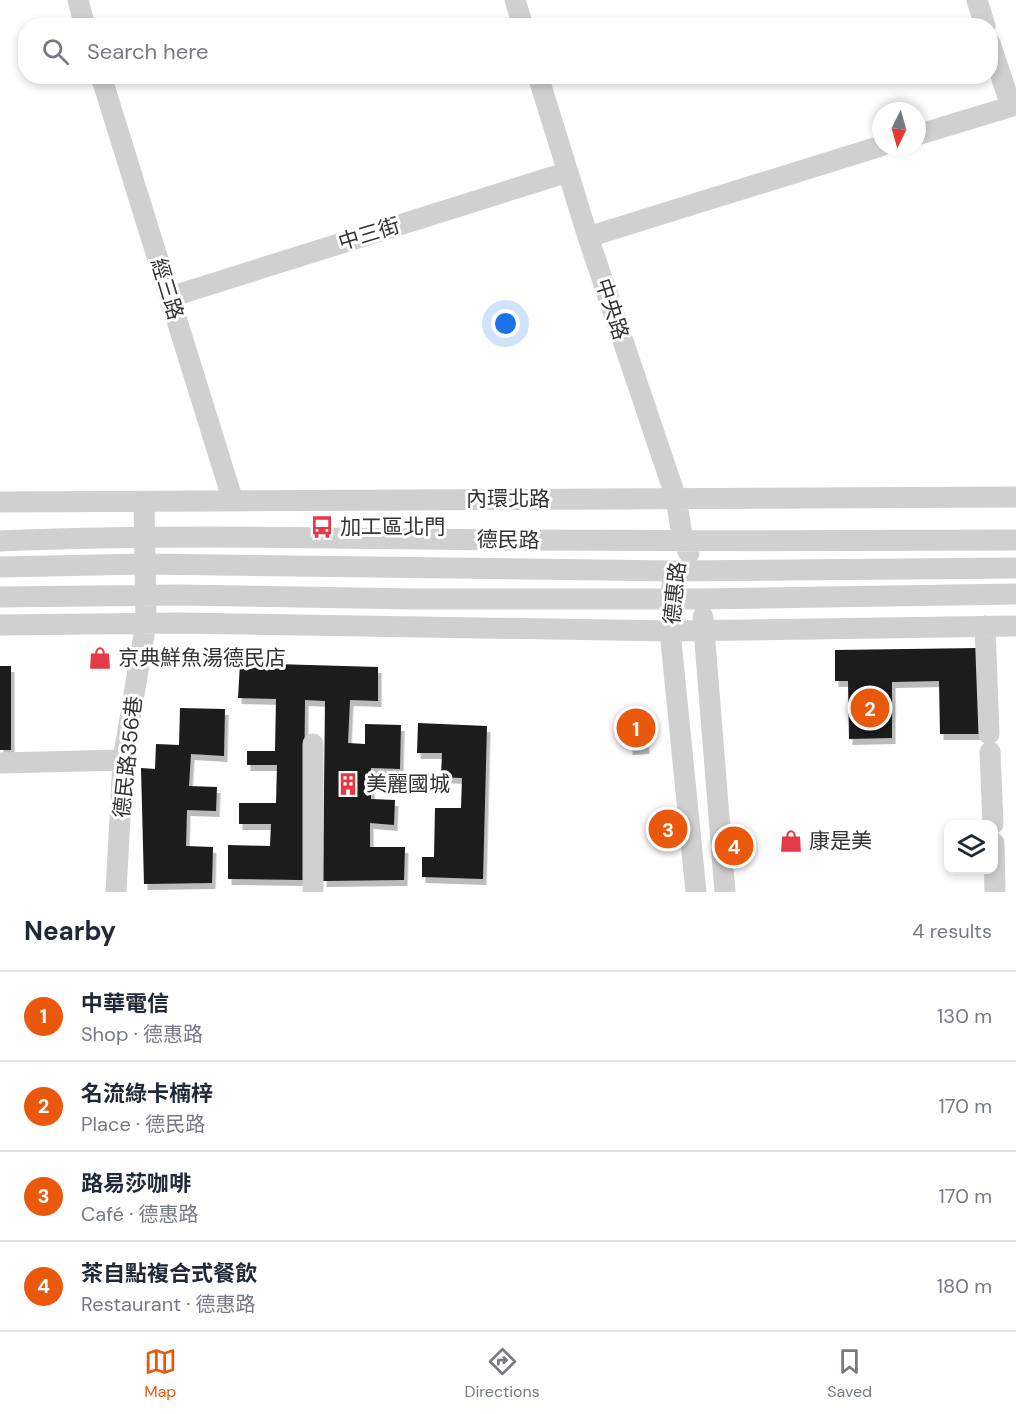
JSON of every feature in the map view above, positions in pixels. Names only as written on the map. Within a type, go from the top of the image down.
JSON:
[{"type":"street","points":[[78,0],[84,18]]},
{"type":"street","points":[[515,0],[521,18]]},
{"type":"street","points":[[977,0],[983,18]]},
{"type":"street","points":[[926,132],[1013,106],[998,65]]},
{"type":"street","name":"經三路","points":[[103,84],[233,501]]},
{"type":"street","name":"中央路","points":[[540,84],[588,237],[676,498],[683,542]]},
{"type":"street","points":[[588,237],[872,149]]},
{"type":"street","name":"中三街","points":[[170,297],[567,172]]},
{"type":"street","name":"內環北路","points":[[0,502],[1016,497]]},
{"type":"street","name":"德民路356巷","points":[[116,892],[123,760],[146,623],[144,502]]},
{"type":"street","name":"德民路","points":[[0,541],[144,537],[683,542],[1016,540]]},
{"type":"street","name":"德惠路","points":[[683,542],[699,571],[725,892]]},
{"type":"street","name":"德惠路","points":[[683,542],[673,571],[670,631],[696,892]]},
{"type":"street","name":"德民路","points":[[0,567],[145,564],[673,571],[1016,568]]},
{"type":"street","points":[[0,597],[146,595],[414,599],[702,599],[1016,594]]},
{"type":"street","points":[[0,625],[146,623],[670,631],[1016,626]]},
{"type":"street","points":[[985,626],[993,820]]},
{"type":"street","points":[[313,744],[313,892]]},
{"type":"street","points":[[0,763],[123,760]]},
{"type":"street","points":[[995,874],[996,892]]},
{"type":"building","points":[[980,648],[981,734],[940,734],[939,681],[892,682],[892,738],[849,739],[848,681],[835,681],[835,650]]},
{"type":"building","name":"美麗國城","points":[[240,663],[378,667],[378,701],[350,700],[348,743],[365,744],[365,724],[401,725],[400,769],[371,768],[371,799],[395,800],[394,825],[370,823],[370,847],[405,847],[404,880],[323,881],[325,701],[305,700],[303,880],[228,879],[228,845],[270,846],[271,824],[239,824],[239,803],[276,803],[277,765],[247,765],[247,751],[275,751],[276,699],[238,698]]},
{"type":"building","points":[[0,666],[11,666],[11,750],[0,750]]},
{"type":"building","points":[[180,708],[225,709],[224,756],[191,754],[189,786],[217,787],[216,811],[187,810],[186,846],[213,847],[212,883],[144,884],[141,768],[155,769],[156,744],[179,745]]},
{"type":"building","points":[[626,709],[644,709],[646,748],[629,749]]},
{"type":"building","name":"美麗國城","points":[[418,723],[487,726],[483,879],[422,877],[422,857],[434,857],[435,808],[461,808],[462,778],[441,777],[442,753],[417,753]]},
{"type":"place","name":"加工區北門","points":[[322,527]]},
{"type":"place","name":"京典鮮魚湯德民店","points":[[100,658]]},
{"type":"place","name":"名流綠卡楠梓","points":[[870,708]]},
{"type":"place","name":"中華電信","points":[[636,728]]},
{"type":"place","name":"美麗國城","points":[[348,784]]},
{"type":"place","name":"路易莎咖啡","points":[[668,829]]},
{"type":"place","name":"康是美","points":[[791,841]]},
{"type":"place","name":"茶自點複合式餐飲","points":[[734,846]]}]
